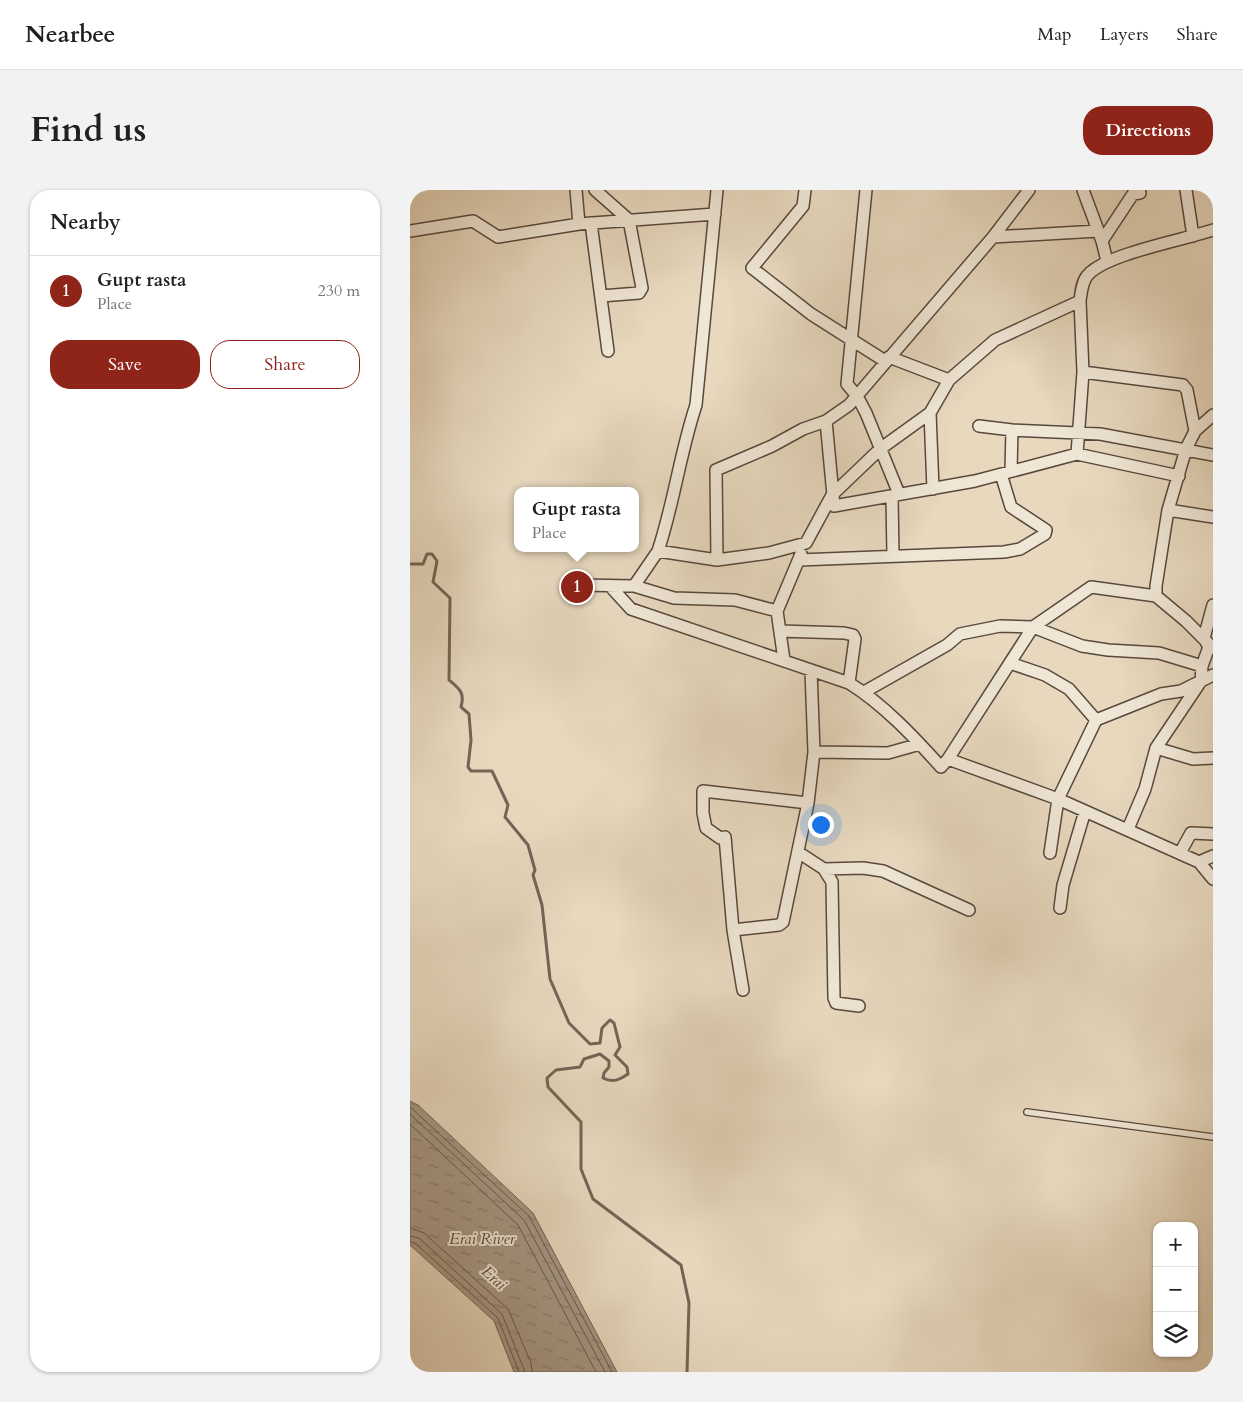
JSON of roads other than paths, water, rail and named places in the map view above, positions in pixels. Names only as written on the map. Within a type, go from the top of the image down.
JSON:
[{"type":"street","points":[[576,190],[601,296],[608,351]]},
{"type":"street","points":[[595,190],[629,220],[642,290],[639,293],[601,296]]},
{"type":"street","points":[[634,586],[658,551],[668,521],[687,431],[696,405],[717,190]]},
{"type":"street","points":[[805,190],[803,206],[752,268],[811,314],[850,339],[887,359],[949,380]]},
{"type":"street","points":[[866,190],[847,384],[857,396],[880,450],[895,495],[893,556]]},
{"type":"street","points":[[717,560],[716,470],[772,446],[803,429],[826,421],[847,406],[993,237],[1029,190]]},
{"type":"street","points":[[1083,190],[1107,261]]},
{"type":"street","points":[[1186,190],[1192,236]]},
{"type":"street","points":[[1100,236],[1133,194],[1140,193]]},
{"type":"street","points":[[410,231],[473,221],[498,238],[585,223],[716,214]]},
{"type":"street","points":[[1077,454],[1083,372],[1080,302],[1084,280],[1088,274],[1107,261],[1213,230]]},
{"type":"street","points":[[993,237],[1100,236]]},
{"type":"street","points":[[784,660],[777,611],[798,560],[832,495],[880,450],[930,413],[949,380],[995,340],[1080,302]]},
{"type":"street","points":[[1083,372],[1181,383],[1187,390],[1195,431]]},
{"type":"street","points":[[930,413],[933,489]]},
{"type":"street","points":[[1156,596],[1168,510],[1186,449],[1195,431],[1213,414]]},
{"type":"street","points":[[826,421],[834,506],[933,489],[1077,454],[1179,476]]},
{"type":"street","points":[[979,426],[1012,430],[1079,432],[1213,455]]},
{"type":"street","points":[[798,560],[1010,551],[1020,549],[1045,534],[1045,529],[1010,507],[1006,472],[1012,430]]},
{"type":"street","points":[[1168,510],[1213,517]]},
{"type":"street","points":[[658,551],[717,560],[769,553],[806,544]]},
{"type":"street","points":[[580,585],[634,586],[674,598],[735,600],[777,611]]},
{"type":"street","points":[[610,586],[631,609],[849,683],[864,692],[920,744],[941,768],[1033,627],[1091,587],[1156,596],[1213,648]]},
{"type":"street","points":[[1128,830],[1145,789],[1156,748],[1201,681],[1202,666],[1208,647],[1204,638],[1213,605]]},
{"type":"street","points":[[864,692],[947,645],[960,634],[1000,626],[1033,627],[1082,646],[1108,650],[1159,652],[1202,666]]},
{"type":"street","points":[[780,630],[844,632],[853,636],[855,639],[849,683]]},
{"type":"street","points":[[1010,663],[1046,676],[1068,689],[1096,720]]},
{"type":"street","points":[[733,930],[782,924],[808,803],[814,752],[811,671]]},
{"type":"street","points":[[1050,853],[1058,800],[1096,720],[1161,694],[1181,690],[1213,675]]},
{"type":"street","points":[[814,752],[888,753],[920,744]]},
{"type":"street","points":[[1156,748],[1193,759],[1213,758]]},
{"type":"street","points":[[948,760],[1058,800],[1180,853],[1199,862],[1213,878]]},
{"type":"street","points":[[743,990],[733,930],[725,837],[720,838],[706,828],[703,813],[703,791],[808,803]]},
{"type":"street","points":[[1060,908],[1063,886],[1085,811]]},
{"type":"street","points":[[1180,853],[1191,833],[1213,834]]},
{"type":"street","points":[[798,852],[824,869],[832,882],[834,998],[836,1003],[859,1006]]},
{"type":"street","points":[[1199,862],[1213,856]]},
{"type":"street","points":[[824,869],[863,868],[890,873],[969,910]]},
{"type":"lane","points":[[1027,1112],[1213,1137]]},
{"type":"water","name":"Erai River","points":[[410,1101],[418,1105],[533,1213],[617,1372],[514,1372],[494,1321],[410,1245]]},
{"type":"waterway","points":[[410,564],[423,564],[427,554],[432,554],[437,561],[433,582],[450,598],[449,680],[461,692],[461,707],[469,714],[471,740],[468,767],[471,771],[492,771],[508,805],[505,817],[528,845],[535,870],[533,875],[542,905],[550,979],[569,1023],[590,1044],[600,1043],[602,1028],[610,1020],[614,1023],[620,1047],[615,1055],[627,1067],[628,1074],[616,1080],[603,1078],[604,1073],[609,1067],[609,1061],[600,1054],[584,1059],[580,1067],[556,1070],[547,1078],[548,1087],[581,1122],[581,1169],[593,1199],[681,1265],[689,1303],[687,1372]]},
{"type":"place","name":"Gupt rasta","points":[[577,587]]},
{"type":"water label","name":"Erai","points":[[494,1278]]}]
